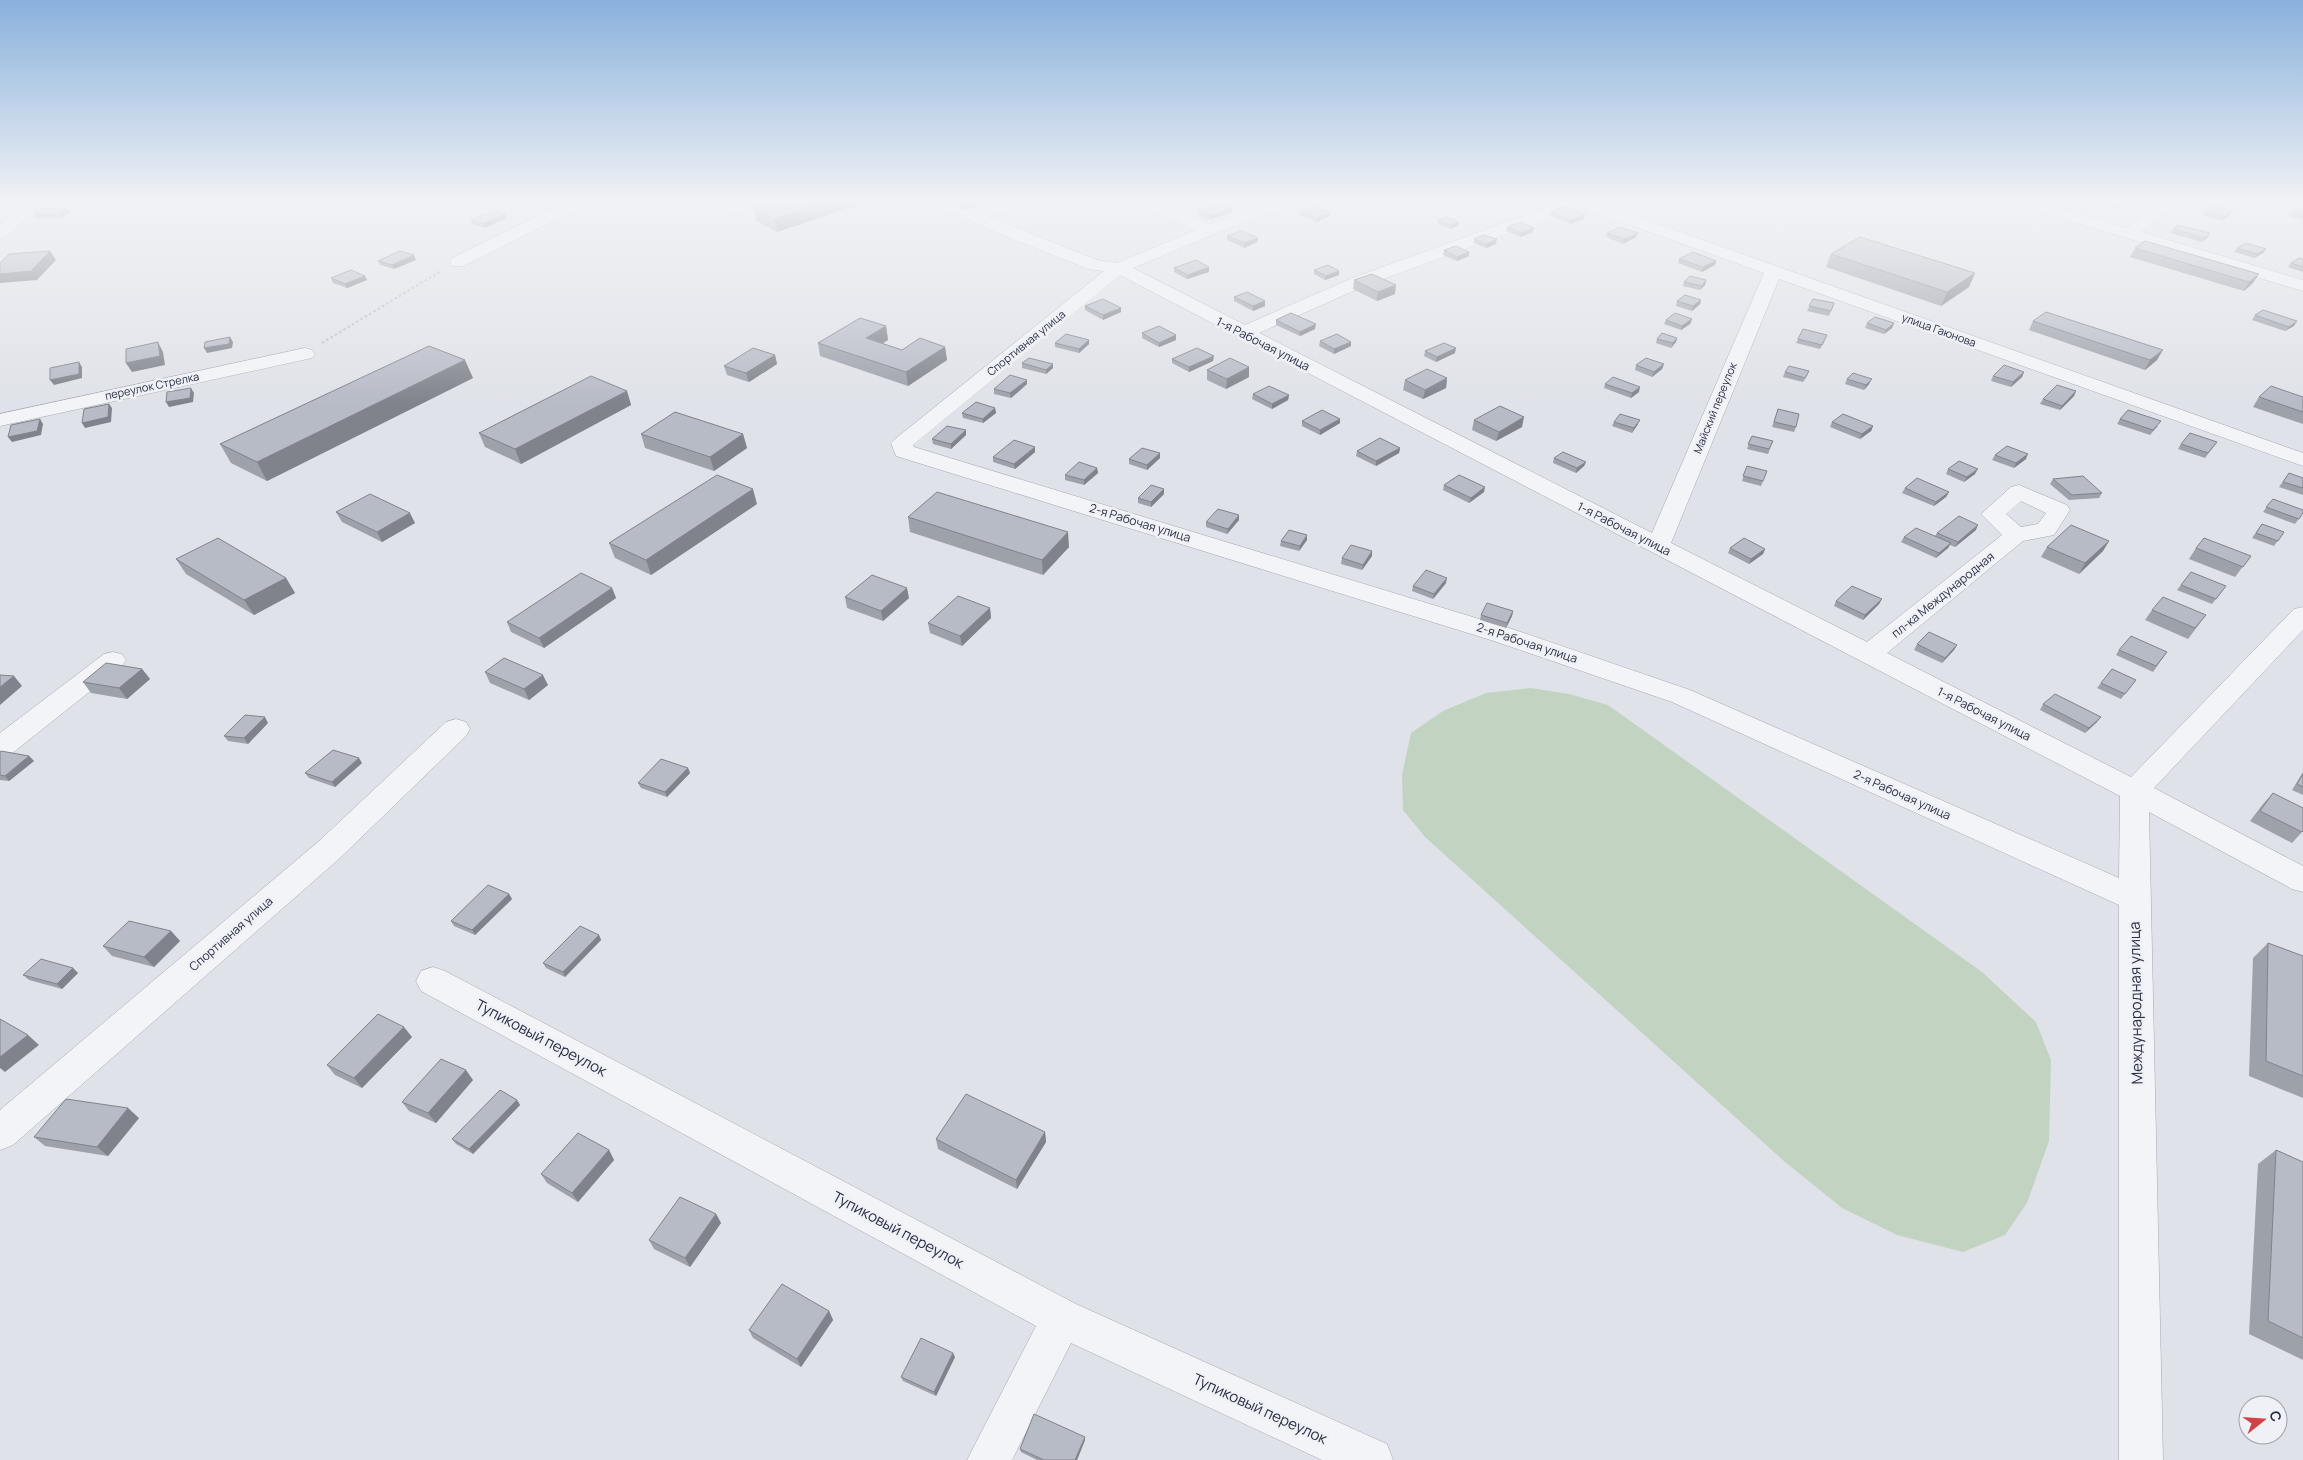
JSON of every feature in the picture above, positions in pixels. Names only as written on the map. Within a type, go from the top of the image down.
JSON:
[{"type":"street","name":"1-я Рабочая улица","points":[[1119,268],[2303,880]]},
{"type":"street","name":"Спортивная улица","points":[[902,443],[1119,268]]},
{"type":"street","points":[[1243,333],[1361,281],[1396,268]]},
{"type":"street","name":"улица Гаюнова","points":[[1765,268],[2303,460]]},
{"type":"street","points":[[2243,268],[2303,286]]},
{"type":"street","name":"Майский переулок","points":[[1658,546],[1773,271]]},
{"type":"street","name":"переулок Стрелка","points":[[0,420],[304,354]]},
{"type":"street","name":"2-я Рабочая улица","points":[[902,443],[904,451],[1494,632],[1681,696],[2136,899]]},
{"type":"street","name":"пл-ка Международная","points":[[1869,654],[2016,535]]},
{"type":"street","points":[[2134,791],[2303,614]]},
{"type":"street","points":[[0,748],[113,660]]},
{"type":"street","name":"Спортивная улица","points":[[0,1133],[329,850],[456,729]]},
{"type":"street","name":"Международная улица","points":[[2134,791],[2141,1460]]},
{"type":"street","name":"Тупиковый переулок","points":[[433,981],[1062,1318],[1371,1460]]},
{"type":"street","points":[[989,1460],[1062,1318]]},
{"type":"path","points":[[304,354],[448,268]]},
{"type":"green space","points":[[1531,688],[1569,694],[1608,705],[1982,972],[2036,1022],[2051,1060],[2049,1141],[2027,1203],[2005,1235],[1963,1252],[1897,1235],[1842,1208],[1785,1162],[1425,837],[1403,810],[1402,775],[1411,733],[1443,711],[1486,693]]},
{"type":"building","points":[[0,268],[34,268],[31,271],[0,274]]},
{"type":"building","points":[[1174,268],[1206,268],[1188,275]]},
{"type":"building","points":[[1334,268],[1339,271],[1326,276],[1314,270]]},
{"type":"building","points":[[1874,268],[1959,268],[1975,273],[1947,292]]},
{"type":"building","points":[[2203,268],[2239,268],[2259,274],[2249,282]]},
{"type":"building","points":[[351,270],[365,276],[345,284],[331,278]]},
{"type":"building","points":[[1372,274],[1396,285],[1378,292],[1354,280]]},
{"type":"building","points":[[1690,276],[1706,280],[1702,286],[1684,282]]},
{"type":"building","points":[[1247,292],[1265,301],[1253,306],[1234,297]]},
{"type":"building","points":[[1685,295],[1701,300],[1693,306],[1677,301]]},
{"type":"building","points":[[1103,299],[1121,308],[1103,315],[1085,306]]},
{"type":"building","points":[[1813,299],[1834,303],[1831,311],[1809,306]]},
{"type":"building","points":[[2263,310],[2297,321],[2289,327],[2255,315]]},
{"type":"building","points":[[2046,312],[2163,350],[2150,360],[2033,321]]},
{"type":"building","points":[[1291,313],[1316,324],[1300,332],[1276,320]]},
{"type":"building","points":[[1675,313],[1692,319],[1682,326],[1666,320]]},
{"type":"building","points":[[1875,317],[1894,323],[1886,330],[1867,323]]},
{"type":"building","points":[[860,318],[886,326],[866,338],[902,350],[920,338],[945,347],[906,372],[818,343]]},
{"type":"building","points":[[1159,326],[1176,335],[1159,343],[1142,333]]},
{"type":"building","points":[[1803,329],[1827,335],[1822,345],[1798,339]]},
{"type":"building","points":[[1662,333],[1677,338],[1673,343],[1657,339]]},
{"type":"building","points":[[1066,334],[1089,340],[1079,349],[1055,343]]},
{"type":"building","points":[[1337,334],[1351,342],[1334,349],[1320,341]]},
{"type":"building","points":[[230,337],[229,344],[204,348],[205,342]]},
{"type":"building","points":[[158,342],[160,356],[126,363],[126,349]]},
{"type":"building","points":[[1444,343],[1456,348],[1437,357],[1425,351]]},
{"type":"building","points":[[429,346],[465,360],[257,462],[220,444]]},
{"type":"building","points":[[753,348],[775,355],[746,373],[724,366]]},
{"type":"building","points":[[1197,348],[1214,356],[1189,367],[1172,359]]},
{"type":"building","points":[[1029,358],[1053,364],[1046,370],[1022,363]]},
{"type":"building","points":[[1230,358],[1249,367],[1227,379],[1207,370]]},
{"type":"building","points":[[1646,358],[1664,364],[1654,372],[1636,365]]},
{"type":"building","points":[[79,362],[79,374],[50,380],[50,368]]},
{"type":"building","points":[[2004,365],[2024,372],[2013,382],[1993,376]]},
{"type":"building","points":[[1789,366],[1809,371],[1805,378],[1785,372]]},
{"type":"building","points":[[1427,369],[1447,378],[1425,390],[1405,380]]},
{"type":"building","points":[[1853,373],[1872,379],[1866,385],[1847,379]]},
{"type":"building","points":[[1010,375],[1027,380],[1010,393],[994,389]]},
{"type":"building","points":[[591,376],[627,391],[515,449],[479,433]]},
{"type":"building","points":[[1613,377],[1640,387],[1632,393],[1605,384]]},
{"type":"building","points":[[2057,385],[2076,391],[2062,406],[2043,399]]},
{"type":"building","points":[[1269,386],[1289,395],[1272,404],[1253,394]]},
{"type":"building","points":[[2271,386],[2303,397],[2303,412],[2259,397]]},
{"type":"building","points":[[191,388],[190,398],[166,402],[167,392]]},
{"type":"building","points":[[976,402],[995,408],[983,419],[962,413]]},
{"type":"building","points":[[109,404],[108,417],[82,423],[84,409]]},
{"type":"building","points":[[1500,406],[1524,417],[1499,432],[1474,420]]},
{"type":"building","points":[[1778,409],[1799,414],[1796,427],[1774,422]]},
{"type":"building","points":[[1322,410],[1340,419],[1320,430],[1302,421]]},
{"type":"building","points":[[2128,410],[2161,421],[2153,430],[2120,419]]},
{"type":"building","points":[[675,412],[743,434],[710,457],[641,434]]},
{"type":"building","points":[[1620,414],[1640,420],[1634,428],[1614,422]]},
{"type":"building","points":[[1843,414],[1873,426],[1862,434],[1832,422]]},
{"type":"building","points":[[40,419],[37,431],[8,437],[11,425]]},
{"type":"building","points":[[947,426],[966,430],[951,444],[932,439]]},
{"type":"building","points":[[2190,433],[2217,442],[2208,453],[2181,444]]},
{"type":"building","points":[[1752,436],[1773,441],[1769,449],[1748,444]]},
{"type":"building","points":[[1380,438],[1400,448],[1376,461],[1357,451]]},
{"type":"building","points":[[1014,440],[1035,447],[1014,464],[993,457]]},
{"type":"building","points":[[2007,446],[2028,454],[2016,463],[1995,455]]},
{"type":"building","points":[[1142,448],[1160,453],[1147,465],[1129,459]]},
{"type":"building","points":[[1563,452],[1586,462],[1577,468],[1554,458]]},
{"type":"building","points":[[1959,461],[1978,469],[1967,477],[1948,469]]},
{"type":"building","points":[[1079,462],[1097,468],[1084,480],[1065,475]]},
{"type":"building","points":[[1747,466],[1767,471],[1763,481],[1743,476]]},
{"type":"building","points":[[2289,473],[2303,478],[2303,488],[2283,482]]},
{"type":"building","points":[[717,475],[753,489],[646,560],[609,543]]},
{"type":"building","points":[[1459,475],[1485,487],[1471,498],[1444,485]]},
{"type":"building","points":[[2083,476],[2102,493],[2072,495],[2053,479]]},
{"type":"building","points":[[1917,478],[1949,492],[1936,502],[1905,488]]},
{"type":"building","points":[[1151,485],[1164,489],[1151,502],[1138,498]]},
{"type":"building","points":[[937,492],[1068,532],[1042,560],[908,517]]},
{"type":"building","points":[[370,494],[410,513],[377,532],[336,512]]},
{"type":"building","points":[[2273,499],[2303,510],[2303,513],[2299,519],[2266,507]]},
{"type":"building","points":[[1218,509],[1239,515],[1228,529],[1206,522]]},
{"type":"building","points":[[1959,516],[1978,525],[1958,542],[1937,533]]},
{"type":"building","points":[[2262,524],[2284,532],[2278,541],[2256,533]]},
{"type":"building","points":[[2071,525],[2109,541],[2085,563],[2047,547]]},
{"type":"building","points":[[1916,528],[1951,543],[1939,553],[1904,537]]},
{"type":"building","points":[[1289,530],[1307,535],[1300,546],[1281,541]]},
{"type":"building","points":[[218,538],[286,578],[244,600],[176,559]]},
{"type":"building","points":[[1744,538],[1765,549],[1751,559],[1730,548]]},
{"type":"building","points":[[2204,538],[2251,556],[2243,567],[2196,548]]},
{"type":"building","points":[[1351,545],[1372,551],[1363,565],[1342,558]]},
{"type":"building","points":[[1426,570],[1447,578],[1434,594],[1413,586]]},
{"type":"building","points":[[2191,572],[2226,586],[2216,599],[2181,585]]},
{"type":"building","points":[[581,573],[612,588],[539,638],[507,622]]},
{"type":"building","points":[[872,575],[907,588],[881,611],[845,597]]},
{"type":"building","points":[[1852,586],[1882,599],[1865,615],[1836,601]]},
{"type":"building","points":[[958,596],[990,608],[960,636],[928,623]]},
{"type":"building","points":[[2163,597],[2206,615],[2195,628],[2152,610]]},
{"type":"building","points":[[1487,603],[1513,611],[1507,623],[1481,615]]},
{"type":"building","points":[[1929,632],[1957,645],[1945,658],[1917,644]]},
{"type":"building","points":[[2131,636],[2167,652],[2156,666],[2119,650]]},
{"type":"building","points":[[504,658],[543,675],[524,689],[485,672]]},
{"type":"building","points":[[106,663],[142,669],[119,688],[83,682]]},
{"type":"building","points":[[2112,669],[2136,680],[2125,694],[2101,683]]},
{"type":"building","points":[[0,675],[14,676],[0,687]]},
{"type":"building","points":[[2055,694],[2101,717],[2089,728],[2043,704]]},
{"type":"building","points":[[245,715],[265,717],[244,738],[224,736]]},
{"type":"building","points":[[333,750],[359,758],[332,782],[305,773]]},
{"type":"building","points":[[1,751],[29,756],[5,776],[0,775]]},
{"type":"building","points":[[661,759],[688,768],[665,792],[638,783]]},
{"type":"building","points":[[2303,774],[2303,787],[2297,784]]},
{"type":"building","points":[[2273,793],[2303,808],[2302,832],[2260,811]]},
{"type":"building","points":[[488,885],[509,894],[472,930],[451,921]]},
{"type":"building","points":[[129,921],[171,931],[144,957],[103,946]]},
{"type":"building","points":[[580,926],[599,935],[563,972],[543,963]]},
{"type":"building","points":[[2268,943],[2303,956],[2303,1076],[2266,1061]]},
{"type":"building","points":[[41,959],[73,968],[57,984],[23,975]]},
{"type":"building","points":[[378,1014],[404,1027],[354,1078],[327,1065]]},
{"type":"building","points":[[0,1019],[28,1035],[0,1057]]},
{"type":"building","points":[[441,1059],[466,1070],[428,1113],[402,1102]]},
{"type":"building","points":[[500,1090],[517,1100],[469,1149],[452,1139]]},
{"type":"building","points":[[966,1094],[1045,1132],[1016,1180],[936,1139]]},
{"type":"building","points":[[66,1099],[128,1108],[97,1147],[34,1137]]},
{"type":"building","points":[[578,1133],[609,1150],[572,1193],[541,1174]]},
{"type":"building","points":[[2276,1150],[2303,1162],[2303,1338],[2268,1321]]},
{"type":"building","points":[[680,1197],[716,1214],[685,1258],[649,1240]]},
{"type":"building","points":[[782,1284],[829,1311],[797,1359],[749,1330]]},
{"type":"building","points":[[921,1338],[953,1353],[934,1392],[901,1377]]},
{"type":"building","points":[[1034,1414],[1085,1437],[1075,1460],[1044,1460],[1020,1449]]}]
